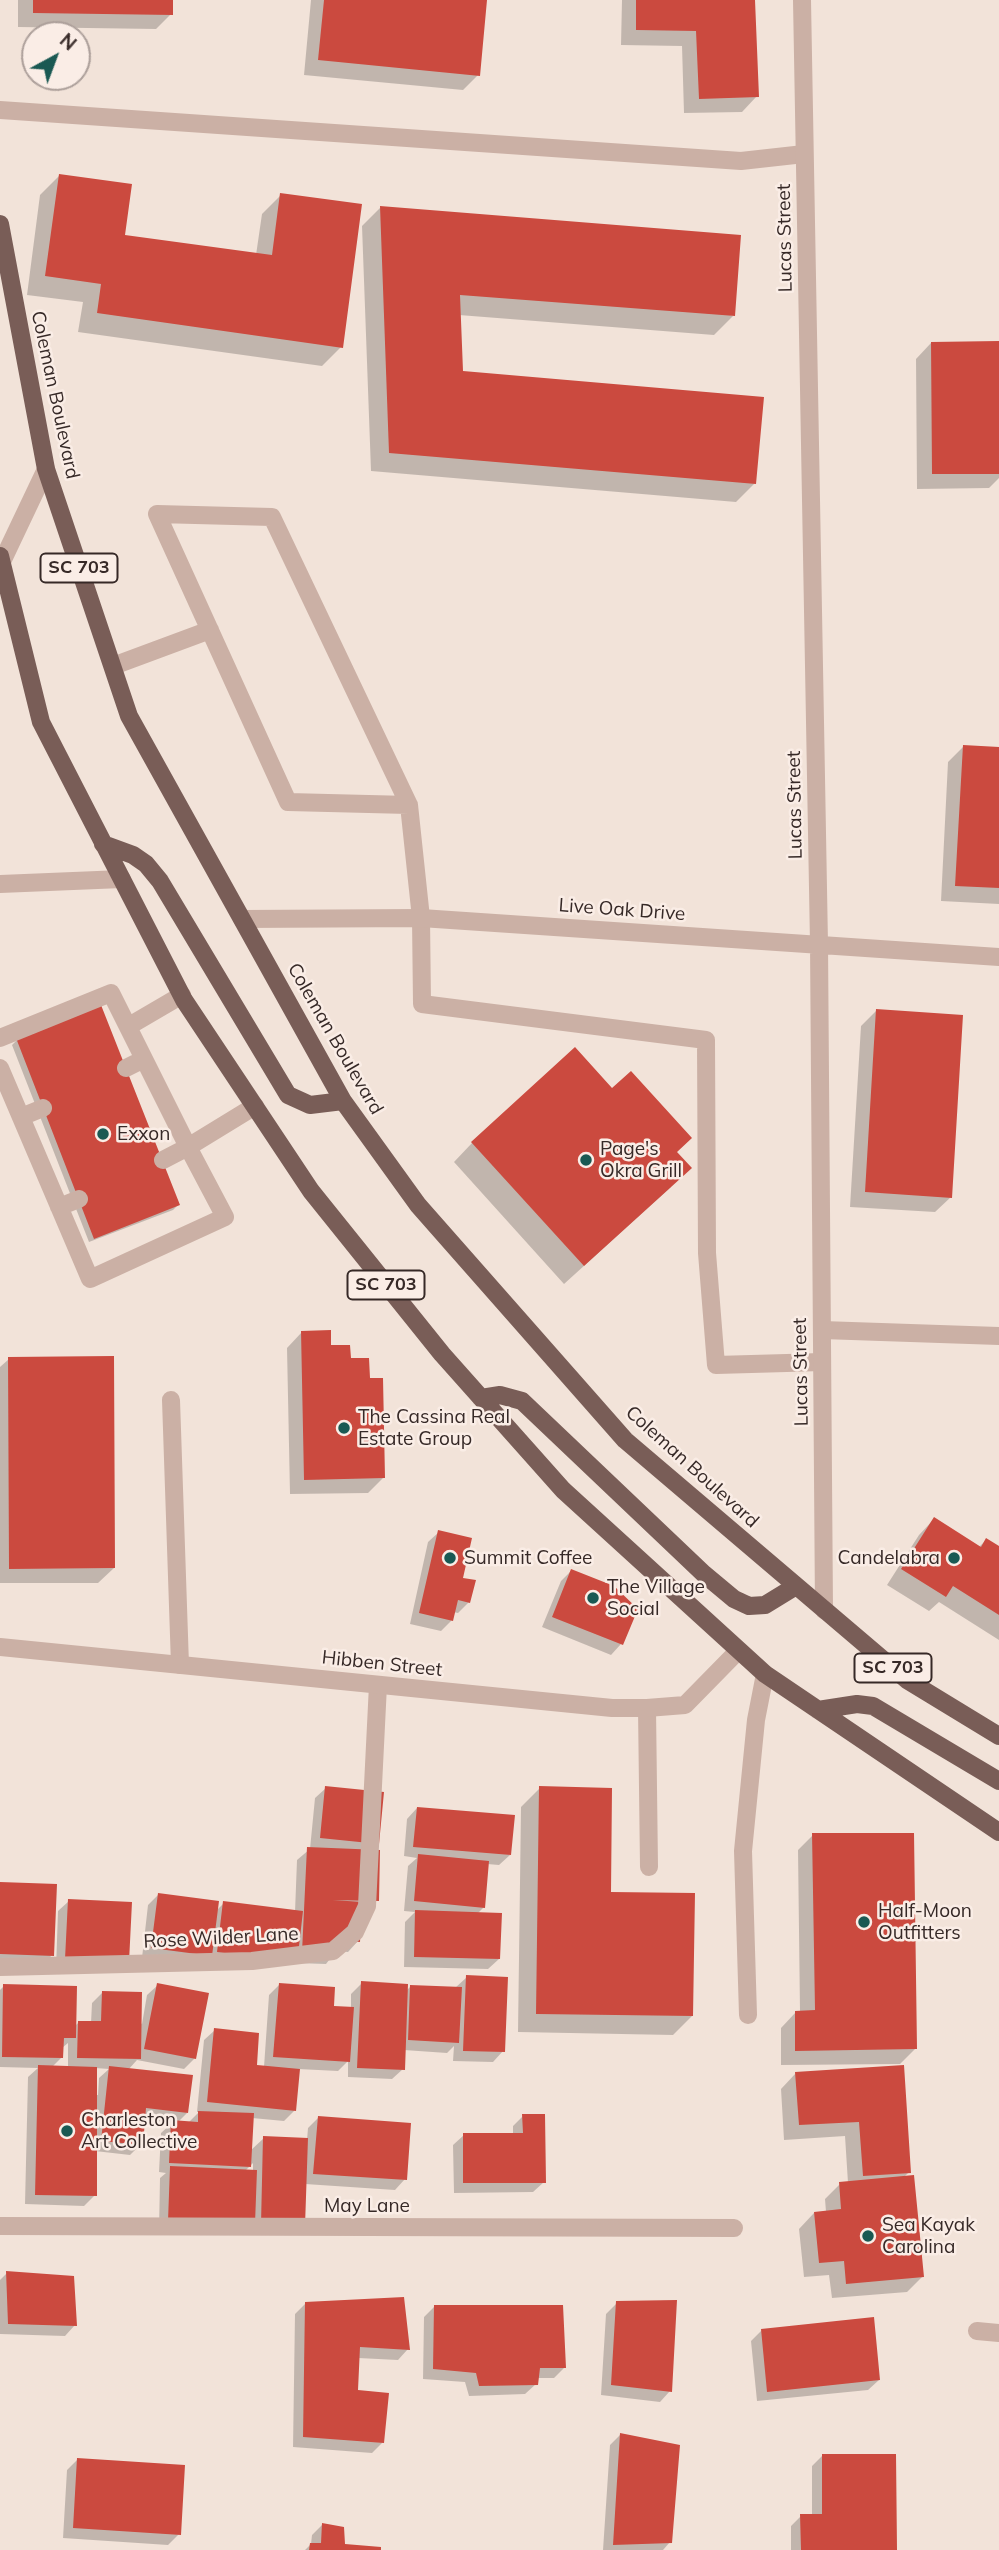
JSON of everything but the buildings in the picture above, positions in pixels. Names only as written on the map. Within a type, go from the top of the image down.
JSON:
[{"type":"main road","name":"Coleman Boulevard","points":[[0,224],[46,469],[129,716],[343,1101],[418,1205],[625,1440],[908,1680],[999,1735]]},
{"type":"main road","name":"SC 703","points":[[1,561],[41,722],[182,995],[311,1191],[442,1354],[563,1490],[765,1674],[999,1832]]},
{"type":"main road","points":[[103,844],[132,855],[146,864],[160,881],[288,1095],[310,1105],[343,1101]]},
{"type":"main road","points":[[481,1398],[500,1395],[522,1401],[704,1574],[734,1599],[749,1605],[765,1605],[796,1586]]},
{"type":"main road","points":[[818,1710],[857,1704],[873,1706],[999,1781]]},
{"type":"street","name":"Lucas Street","points":[[802,0],[819,943],[824,1610]]},
{"type":"street","points":[[0,110],[741,161],[804,154]]},
{"type":"street","points":[[1,561],[46,469]]},
{"type":"street","points":[[409,805],[288,802],[157,514],[272,517],[409,805],[421,918],[422,1004],[706,1040],[707,1252],[716,1365],[822,1362]]},
{"type":"street","points":[[113,666],[209,630]]},
{"type":"street","points":[[0,884],[121,879]]},
{"type":"street","name":"Live Oak Drive","points":[[242,919],[421,918],[999,957]]},
{"type":"street","points":[[0,1038],[111,993],[225,1217],[90,1279],[0,1068]]},
{"type":"street","points":[[129,1026],[182,995]]},
{"type":"street","points":[[126,1068],[145,1059]]},
{"type":"street","points":[[163,1160],[255,1107]]},
{"type":"street","points":[[21,1117],[43,1108]]},
{"type":"street","points":[[59,1207],[79,1199]]},
{"type":"street","points":[[822,1330],[999,1336]]},
{"type":"street","points":[[171,1400],[180,1665]]},
{"type":"street","name":"Hibben Street","points":[[0,1647],[612,1708],[685,1705],[737,1651]]},
{"type":"street","points":[[748,2015],[743,1851],[755,1720],[765,1674]]},
{"type":"street","name":"Rose Wilder Lane","points":[[0,1967],[252,1961],[333,1951],[355,1932],[366,1906],[379,1685]]},
{"type":"street","points":[[647,1708],[649,1867]]},
{"type":"street","name":"May Lane","points":[[0,2227],[734,2228]]},
{"type":"street","points":[[977,2332],[999,2333]]},
{"type":"place","name":"Exxon","points":[[103,1134]]},
{"type":"place","name":"Page's Okra Grill","points":[[586,1160]]},
{"type":"place","name":"The Cassina Real Estate Group","points":[[344,1428]]},
{"type":"place","name":"Summit Coffee","points":[[450,1558]]},
{"type":"place","name":"Candelabra","points":[[954,1558]]},
{"type":"place","name":"The Village Social","points":[[593,1598]]},
{"type":"place","name":"Half-Moon Outfitters","points":[[864,1922]]},
{"type":"place","name":"Charleston Art Collective","points":[[67,2131]]},
{"type":"place","name":"Sea Kayak Carolina","points":[[868,2236]]}]
